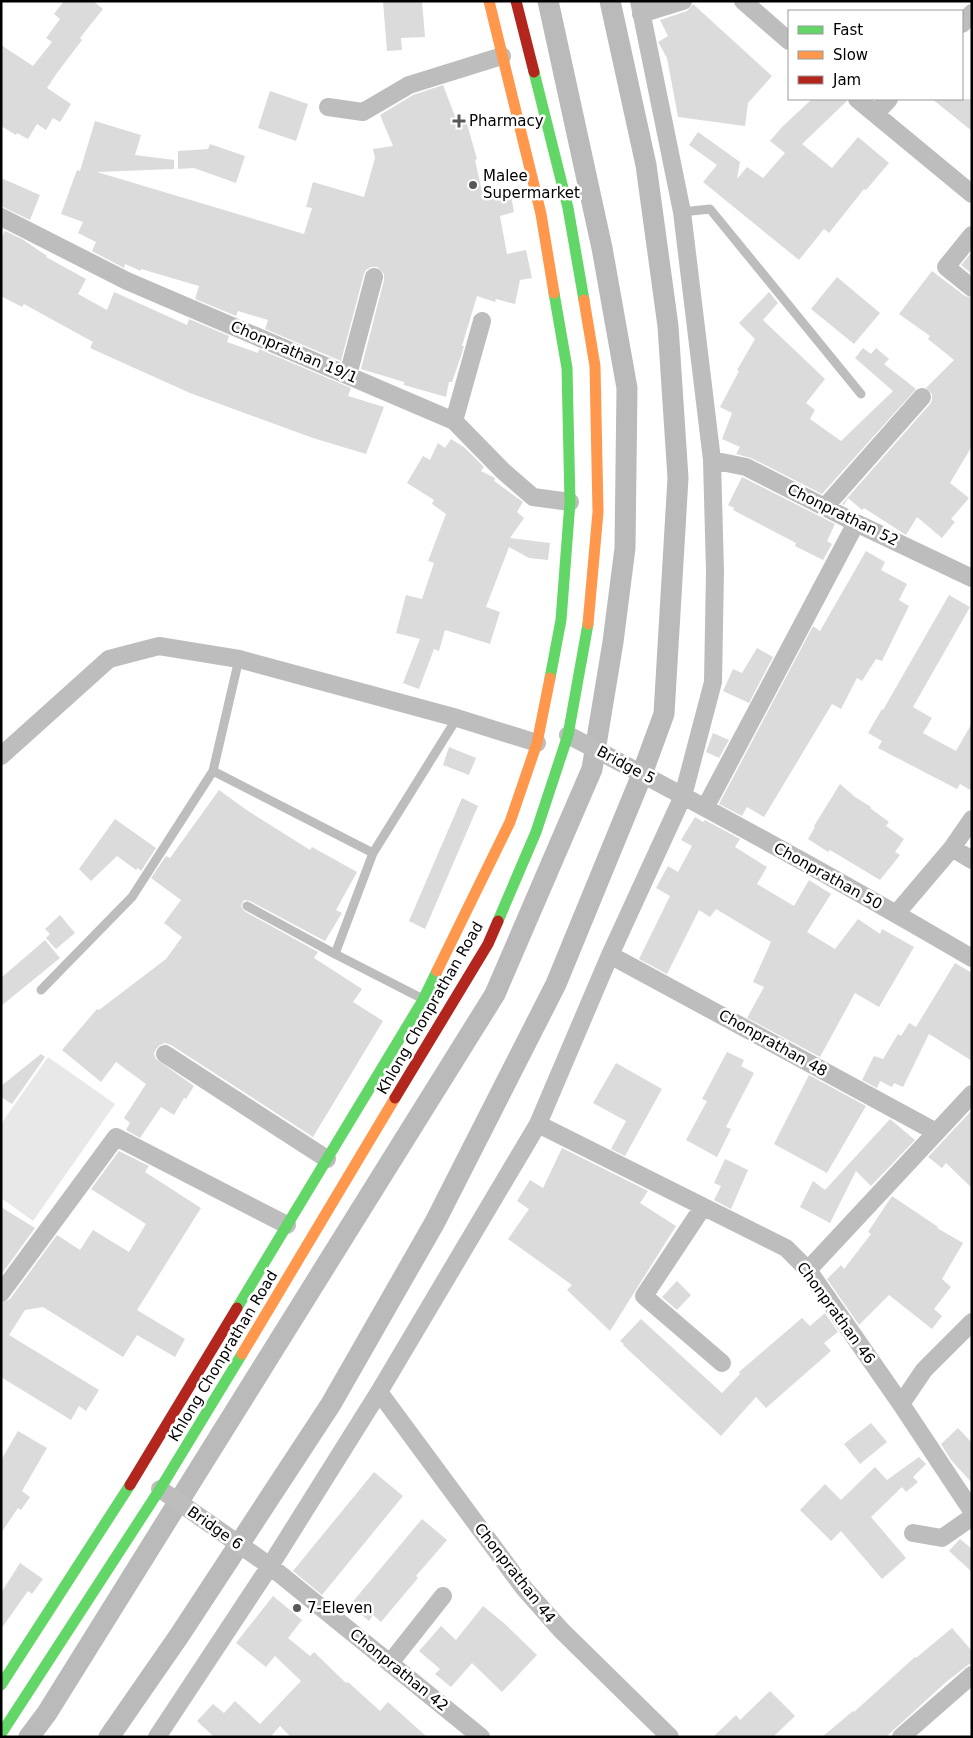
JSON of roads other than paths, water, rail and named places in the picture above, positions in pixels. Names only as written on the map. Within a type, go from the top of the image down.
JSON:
[{"type":"street","name":"Khlong Chonprathan Road","points":[[1,1734],[12,1719],[149,1482],[287,1225],[423,1000],[510,822],[537,743],[561,620],[570,502],[567,368],[540,214],[489,1]]},
{"type":"street","name":"Khlong Chonprathan Road","points":[[1,1685],[149,1482],[488,944],[536,832],[568,735],[588,624],[598,512],[595,366],[568,208],[516,1]]},
{"type":"street","points":[[164,1735],[380,1392],[538,1124],[610,955],[683,796],[713,682],[716,571],[712,460],[682,212],[640,8],[684,1]]},
{"type":"street","points":[[743,1],[788,40]]},
{"type":"street","points":[[963,23],[972,14]]},
{"type":"street","points":[[328,106],[363,112],[409,84],[502,56]]},
{"type":"street","points":[[858,100],[972,194]]},
{"type":"street","points":[[875,114],[889,100]]},
{"type":"street","name":"Chonprathan 19/1","points":[[1,217],[127,280],[454,421],[503,471],[533,497],[570,502]]},
{"type":"street","points":[[972,235],[946,267],[972,288]]},
{"type":"street","points":[[348,375],[374,277]]},
{"type":"street","points":[[454,421],[482,322]]},
{"type":"street","points":[[825,507],[922,397]]},
{"type":"street","name":"Chonprathan 52","points":[[712,460],[746,467],[856,523],[972,578]]},
{"type":"street","points":[[705,808],[856,523]]},
{"type":"street","points":[[1,756],[109,659],[159,646],[239,659],[457,718],[537,743]]},
{"type":"street","name":"Bridge 5","points":[[568,735],[683,796]]},
{"type":"street","name":"Chonprathan 50","points":[[683,796],[972,958]]},
{"type":"street","points":[[896,914],[952,848],[972,819]]},
{"type":"street","points":[[952,848],[972,860]]},
{"type":"street","name":"Chonprathan 48","points":[[610,955],[936,1132]]},
{"type":"street","points":[[165,1054],[327,1159]]},
{"type":"street","points":[[808,1270],[972,1094]]},
{"type":"street","name":"Chonprathan 46","points":[[538,1124],[786,1248],[808,1270],[972,1511]]},
{"type":"street","points":[[1,1293],[116,1138],[287,1225]]},
{"type":"street","points":[[703,1207],[644,1296],[722,1363]]},
{"type":"street","points":[[901,1404],[924,1370],[972,1322]]},
{"type":"street","name":"Chonprathan 44","points":[[380,1392],[522,1587],[561,1630],[670,1737]]},
{"type":"street","name":"Bridge 6","points":[[149,1482],[270,1566]]},
{"type":"street","points":[[913,1533],[942,1538],[972,1517]]},
{"type":"street","name":"Chonprathan 42","points":[[270,1566],[481,1737]]},
{"type":"street","points":[[390,1663],[444,1596]]},
{"type":"street","points":[[901,1737],[972,1674]]},
{"type":"lane","points":[[682,212],[710,209],[861,394]]},
{"type":"lane","points":[[41,990],[132,897],[213,771],[239,659]]},
{"type":"lane","points":[[335,954],[373,853],[457,718]]},
{"type":"lane","points":[[213,771],[373,853]]},
{"type":"lane","points":[[247,906],[423,1000]]},
{"type":"waterway","points":[[29,1737],[47,1713],[495,994],[592,769],[613,642],[625,548],[627,388],[602,248],[548,1]]},
{"type":"waterway","points":[[109,1737],[179,1636],[331,1404],[435,1222],[556,984],[639,782],[664,714],[678,478],[668,326],[646,165],[610,1]]},
{"type":"place","name":"Pharmacy","points":[[459,121]]},
{"type":"place","name":"Malee Supermarket","points":[[473,185]]},
{"type":"place","name":"7-Eleven","points":[[297,1608]]}]
